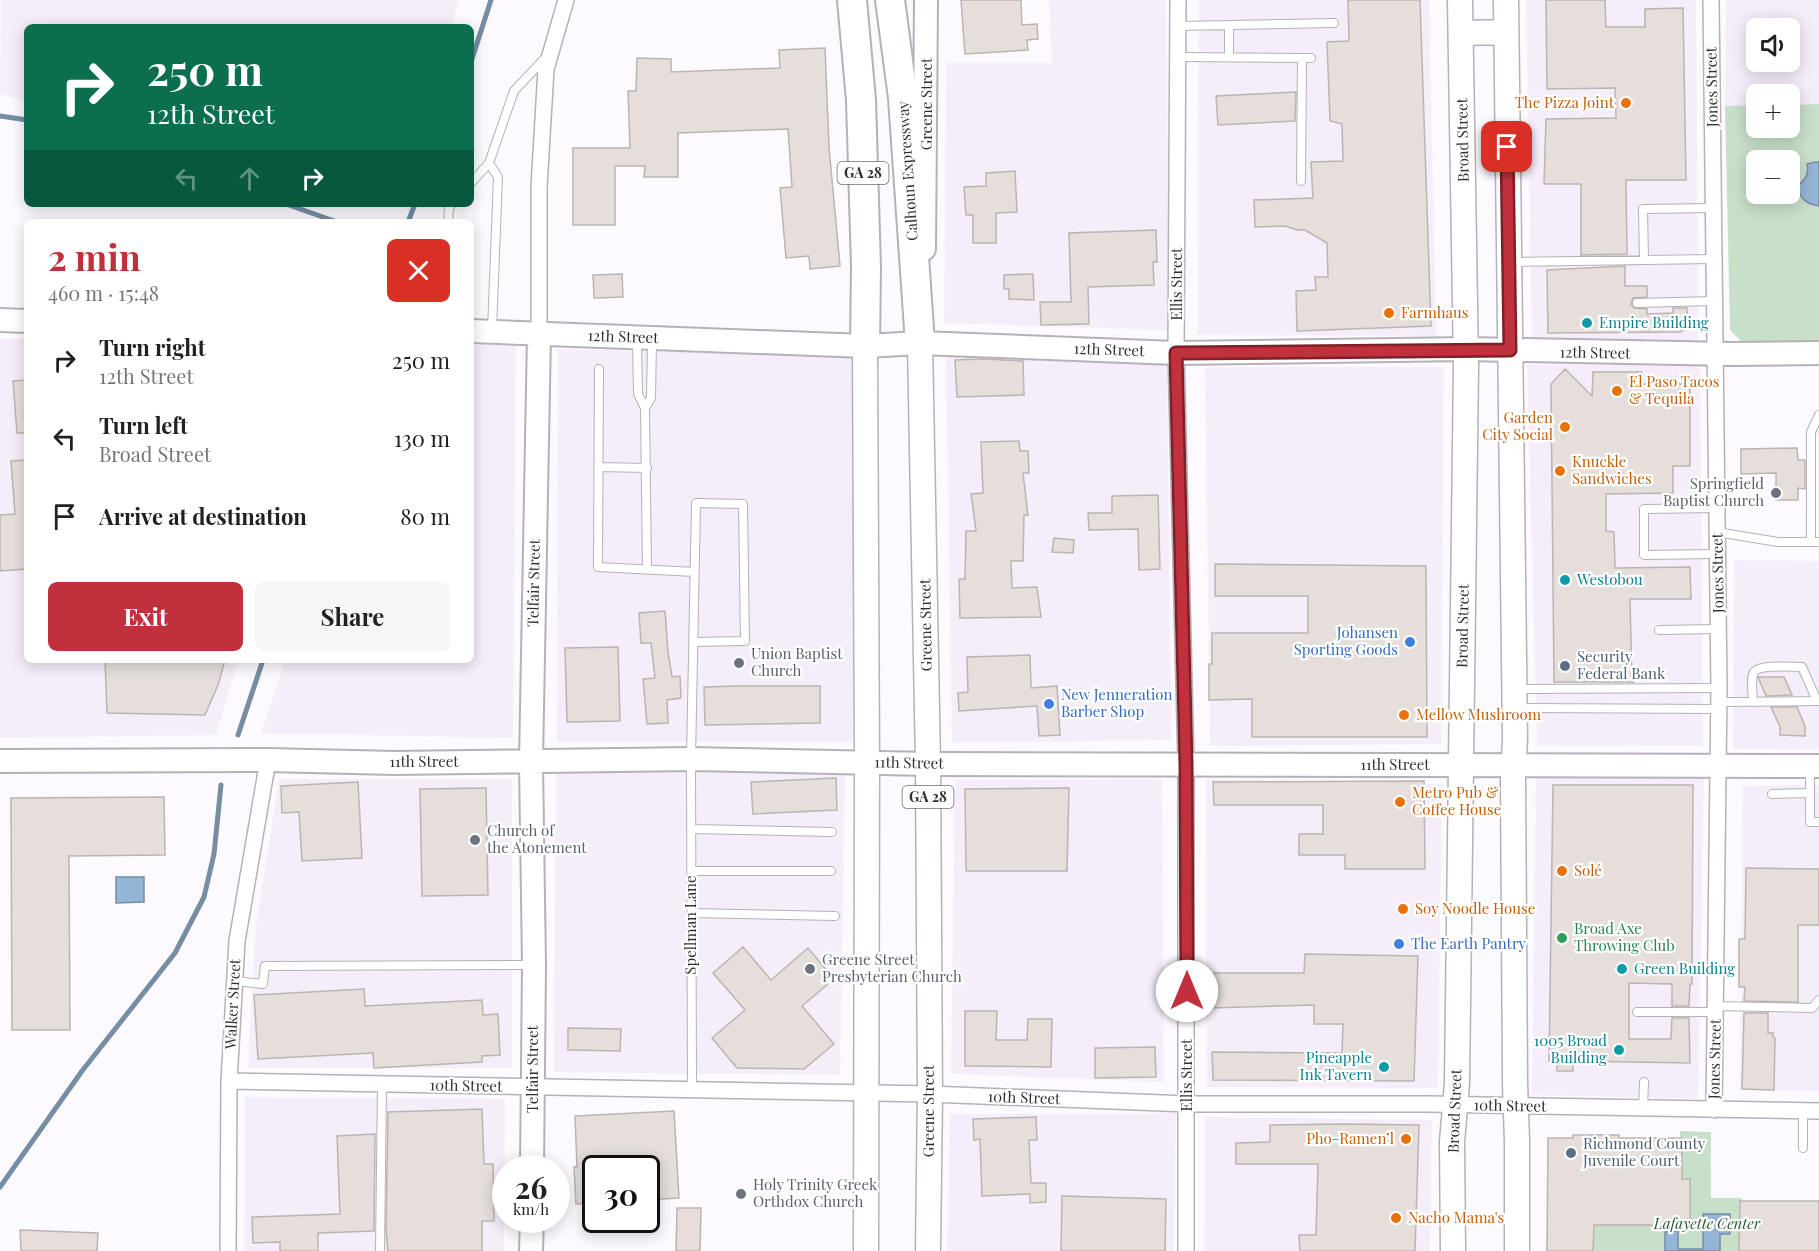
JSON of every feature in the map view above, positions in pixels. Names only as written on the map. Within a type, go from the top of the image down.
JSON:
[{"type":"highway","name":"GA 28","points":[[852,0],[861,100],[866,267],[865,346]]},
{"type":"highway","name":"Calhoun Expressway","points":[[890,0],[903,98],[920,343]]},
{"type":"main road","name":"Broad Street","points":[[1454,1251],[1452,1142],[1455,1105],[1462,766],[1466,349],[1460,0]]},
{"type":"main road","points":[[1506,0],[1515,698],[1517,1251]]},
{"type":"main road","points":[[1461,33],[1506,32]]},
{"type":"main road","name":"Greene Street","points":[[920,343],[928,764],[930,1094],[928,1251]]},
{"type":"main road","name":"GA 28","points":[[865,346],[866,1251]]},
{"type":"street","name":"Telfair Street","points":[[532,1155],[534,965],[531,762],[539,334],[539,187],[546,69],[566,0]]},
{"type":"street","name":"Greene Street","points":[[920,343],[926,204],[926,0]]},
{"type":"street","name":"Ellis Street","points":[[1178,0],[1176,353],[1186,764],[1188,1104],[1186,1251]]},
{"type":"street","name":"Jones Street","points":[[1711,0],[1719,700],[1714,1110]]},
{"type":"street","points":[[0,320],[24,321]]},
{"type":"street","name":"12th Street","points":[[482,331],[865,346],[920,343],[1176,353],[1466,349],[1819,354]]},
{"type":"street","name":"11th Street","points":[[0,761],[268,760],[395,763],[691,759],[928,764],[1814,766]]},
{"type":"street","name":"Walker Street","points":[[228,1251],[229,1081],[237,941],[268,760]]},
{"type":"street","name":"10th Street","points":[[229,1081],[930,1094],[1188,1104],[1455,1105],[1819,1111]]},
{"type":"street","points":[[531,1251],[532,1233]]},
{"type":"lane","points":[[1178,26],[1334,23]]},
{"type":"lane","points":[[1228,57],[1229,25]]},
{"type":"lane","points":[[474,180],[489,163],[514,91],[551,51]]},
{"type":"lane","points":[[1178,57],[1311,58]]},
{"type":"lane","points":[[1301,181],[1302,58]]},
{"type":"lane","points":[[482,331],[498,177],[489,163]]},
{"type":"lane","points":[[1644,260],[1643,209],[1713,208]]},
{"type":"lane","points":[[1508,262],[1714,259]]},
{"type":"lane","points":[[1637,303],[1714,301]]},
{"type":"lane","points":[[645,338],[651,398],[645,408]]},
{"type":"lane","points":[[645,338],[638,394],[645,408],[647,569]]},
{"type":"lane","points":[[599,369],[598,567],[695,572]]},
{"type":"lane","points":[[1717,532],[1778,542],[1815,542],[1811,432],[1819,415]]},
{"type":"lane","points":[[600,467],[647,468]]},
{"type":"lane","name":"Spellman Lane","points":[[692,1090],[691,759],[696,503],[743,504],[745,642],[694,642]]},
{"type":"lane","points":[[1717,508],[1644,509],[1644,555],[1718,554]]},
{"type":"lane","points":[[1659,630],[1718,629]]},
{"type":"lane","points":[[1515,698],[1753,702],[1818,701],[1802,667],[1766,667],[1754,672],[1753,702]]},
{"type":"lane","points":[[1515,698],[1719,700]]},
{"type":"lane","points":[[1814,766],[1810,793],[1810,822],[1819,822]]},
{"type":"lane","points":[[1772,794],[1810,793]]},
{"type":"lane","points":[[691,829],[832,832]]},
{"type":"lane","points":[[691,871],[831,872]]},
{"type":"lane","points":[[691,913],[835,916]]},
{"type":"lane","points":[[235,981],[263,984],[265,966],[534,965]]},
{"type":"lane","points":[[1637,1012],[1812,1008],[1819,1000]]},
{"type":"lane","points":[[1643,1108],[1644,1082]]},
{"type":"lane","points":[[380,1251],[382,1084]]},
{"type":"lane","points":[[1803,1111],[1803,1148]]},
{"type":"shaded area","points":[[1,0],[459,0],[452,24],[24,24],[24,100],[0,94]]},
{"type":"shaded area","points":[[1049,0],[1166,0],[1170,330],[944,323],[946,63],[1052,63]]},
{"type":"shaded area","points":[[1199,0],[1429,0],[1436,336],[1198,335]]},
{"type":"shaded area","points":[[1526,0],[1696,0],[1698,340],[1532,339]]},
{"type":"shaded area","points":[[1726,0],[1819,0],[1819,104],[1800,105],[1800,84],[1746,84],[1746,105],[1725,106]]},
{"type":"shaded area","points":[[0,339],[24,339],[24,663],[237,663],[216,735],[0,738]]},
{"type":"shaded area","points":[[474,345],[516,346],[513,738],[261,733],[285,663],[474,663]]},
{"type":"shaded area","points":[[558,349],[853,356],[853,742],[557,742]]},
{"type":"shaded area","points":[[946,355],[1167,361],[1171,740],[952,743]]},
{"type":"shaded area","points":[[1700,363],[1703,746],[1537,745],[1527,365]]},
{"type":"shaded area","points":[[1205,367],[1444,367],[1441,744],[1210,746]]},
{"type":"shaded area","points":[[1734,560],[1819,561],[1819,749],[1733,749]]},
{"type":"shaded area","points":[[556,771],[845,774],[840,1075],[554,1072]]},
{"type":"shaded area","points":[[1536,773],[1704,778],[1698,1099],[1532,1095]]},
{"type":"shaded area","points":[[279,779],[512,779],[512,1068],[248,1068],[256,924]]},
{"type":"shaded area","points":[[1162,779],[1164,1082],[951,1074],[955,780]]},
{"type":"shaded area","points":[[1206,779],[1442,784],[1438,1088],[1207,1087]]},
{"type":"shaded area","points":[[1819,785],[1819,1091],[1740,1090],[1743,786]]},
{"type":"shaded area","points":[[245,1097],[505,1099],[505,1155],[492,1155],[492,1233],[504,1233],[504,1251],[244,1251]]},
{"type":"shaded area","points":[[1176,1113],[1174,1251],[947,1251],[950,1114]]},
{"type":"shaded area","points":[[1205,1117],[1432,1120],[1430,1251],[1204,1251]]},
{"type":"green space","points":[[1819,104],[1819,342],[1741,341],[1730,330],[1725,106],[1746,105],[1746,138],[1800,138],[1800,105]]},
{"type":"green space","name":"Lafayette Center","points":[[1680,1131],[1711,1132],[1711,1198],[1742,1198],[1742,1251],[1581,1251],[1581,1220],[1680,1220]]},
{"type":"water","points":[[1819,162],[1819,206],[1810,204],[1800,194],[1800,183],[1806,177],[1807,164]]},
{"type":"water","points":[[116,877],[144,877],[144,902],[116,903]]},
{"type":"water","points":[[1703,1214],[1730,1214],[1730,1234],[1720,1234],[1720,1251],[1665,1251],[1665,1232],[1678,1231],[1678,1249],[1703,1249]]},
{"type":"building","points":[[961,0],[1021,0],[1022,25],[1037,24],[1038,39],[1027,40],[1028,50],[965,54]]},
{"type":"building","points":[[1348,0],[1420,0],[1431,326],[1297,331],[1296,291],[1316,290],[1315,277],[1328,277],[1327,243],[1305,230],[1285,226],[1255,227],[1254,200],[1313,198],[1311,162],[1343,161],[1342,124],[1330,121],[1327,42],[1349,41]]},
{"type":"building","points":[[1546,0],[1605,0],[1606,27],[1645,27],[1645,9],[1683,8],[1686,180],[1626,180],[1627,254],[1581,255],[1581,184],[1544,184],[1546,119],[1616,118],[1615,88],[1547,89]]},
{"type":"building","points":[[825,48],[829,147],[840,266],[810,269],[809,256],[786,258],[780,188],[792,187],[788,129],[678,133],[678,177],[644,177],[645,166],[615,166],[615,225],[573,225],[573,148],[630,148],[628,91],[636,91],[637,58],[671,59],[671,72],[780,68],[779,50]]},
{"type":"building","points":[[1296,92],[1295,121],[1218,125],[1216,96]]},
{"type":"building","points":[[1015,171],[1017,212],[996,213],[996,243],[973,243],[973,215],[966,215],[964,187],[986,186],[986,173]]},
{"type":"building","points":[[1156,230],[1157,262],[1153,262],[1154,285],[1088,287],[1089,324],[1041,325],[1040,302],[1071,302],[1069,233]]},
{"type":"building","points":[[1625,266],[1625,286],[1647,286],[1647,297],[1633,298],[1631,304],[1634,308],[1647,309],[1647,314],[1673,313],[1673,308],[1687,308],[1688,325],[1681,332],[1548,333],[1547,270]]},
{"type":"building","points":[[622,274],[623,297],[594,298],[593,275]]},
{"type":"building","points":[[1033,274],[1034,300],[1009,299],[1009,289],[1004,289],[1004,275]]},
{"type":"building","points":[[955,360],[1023,361],[1024,395],[957,397]]},
{"type":"building","points":[[1565,369],[1592,396],[1593,372],[1642,372],[1642,384],[1690,384],[1690,466],[1673,466],[1673,493],[1606,494],[1606,531],[1614,532],[1615,568],[1690,567],[1691,599],[1630,599],[1632,682],[1554,682],[1551,384]]},
{"type":"building","points":[[24,380],[24,433],[17,433],[13,381]]},
{"type":"building","points":[[1019,441],[1020,451],[1028,451],[1029,473],[1023,473],[1028,515],[1024,515],[1023,561],[1011,561],[1012,588],[1037,587],[1041,617],[960,618],[959,579],[965,579],[966,531],[976,531],[971,494],[983,493],[981,442]]},
{"type":"building","points":[[1797,448],[1798,460],[1805,460],[1805,489],[1798,488],[1798,500],[1776,500],[1776,473],[1741,474],[1741,449]]},
{"type":"building","points":[[24,460],[24,569],[0,571],[0,515],[15,514],[11,461]]},
{"type":"building","points":[[1158,495],[1160,569],[1139,570],[1138,529],[1089,530],[1088,513],[1112,513],[1112,496]]},
{"type":"building","points":[[1054,538],[1074,540],[1073,553],[1052,552]]},
{"type":"building","points":[[1215,564],[1426,566],[1427,737],[1252,737],[1252,699],[1209,700],[1212,633],[1308,633],[1308,596],[1215,596]]},
{"type":"building","points":[[665,611],[672,677],[680,676],[681,698],[667,700],[668,723],[647,724],[643,679],[655,678],[651,643],[641,643],[639,613]]},
{"type":"building","points":[[618,647],[620,721],[567,722],[565,648]]},
{"type":"building","points":[[1030,655],[1031,688],[1057,686],[1060,735],[1039,736],[1037,706],[959,711],[958,693],[968,692],[967,657]]},
{"type":"building","points":[[105,663],[224,663],[218,685],[205,715],[107,713]]},
{"type":"building","points":[[1758,677],[1784,677],[1792,695],[1766,696]]},
{"type":"building","points":[[820,686],[820,723],[705,725],[704,687]]},
{"type":"building","points":[[1771,707],[1797,707],[1805,726],[1805,736],[1780,735],[1780,727]]},
{"type":"building","points":[[836,778],[837,810],[753,814],[751,782]]},
{"type":"building","points":[[1424,781],[1425,869],[1345,869],[1345,855],[1299,855],[1299,834],[1323,834],[1323,805],[1214,805],[1213,782]]},
{"type":"building","points":[[358,782],[362,858],[302,861],[299,812],[282,813],[281,786]]},
{"type":"building","points":[[1553,785],[1693,785],[1692,984],[1690,984],[1689,1006],[1672,1006],[1672,984],[1629,983],[1629,1039],[1671,1039],[1672,1018],[1689,1018],[1690,1063],[1573,1061],[1573,1071],[1557,1071],[1557,1061],[1549,1061]]},
{"type":"building","points":[[486,788],[488,895],[422,896],[420,789]]},
{"type":"building","points":[[1069,788],[1067,871],[966,871],[965,789]]},
{"type":"building","points":[[164,797],[165,855],[69,856],[70,1030],[12,1030],[11,798]]},
{"type":"building","points":[[1746,868],[1819,869],[1819,925],[1798,925],[1798,1002],[1744,1001],[1745,987],[1739,987],[1739,939],[1745,939]]},
{"type":"building","points":[[743,947],[771,980],[808,948],[834,979],[802,1006],[834,1044],[804,1069],[737,1068],[712,1038],[745,1010],[713,973]]},
{"type":"building","points":[[1305,954],[1418,956],[1414,1081],[1213,1080],[1212,1052],[1342,1053],[1343,1024],[1314,1024],[1314,1005],[1209,1008],[1211,973],[1304,973]]},
{"type":"building","points":[[364,989],[365,1006],[482,1000],[483,1015],[498,1014],[500,1055],[482,1056],[482,1062],[374,1068],[373,1053],[258,1059],[254,995]]},
{"type":"building","points":[[965,1011],[997,1011],[996,1040],[1027,1040],[1028,1019],[1052,1019],[1051,1067],[965,1066]]},
{"type":"building","points":[[1744,1013],[1768,1013],[1768,1033],[1773,1033],[1775,1038],[1774,1090],[1742,1089]]},
{"type":"building","points":[[568,1028],[621,1029],[620,1051],[568,1050]]},
{"type":"building","points":[[1155,1047],[1156,1077],[1095,1078],[1095,1048]]},
{"type":"building","points":[[482,1109],[484,1164],[492,1164],[492,1221],[482,1221],[482,1251],[388,1251],[386,1230],[388,1112]]},
{"type":"building","points":[[674,1111],[679,1198],[660,1199],[660,1155],[582,1155],[582,1204],[576,1204],[575,1116]]},
{"type":"building","points":[[1036,1117],[1037,1140],[1029,1140],[1031,1183],[1046,1183],[1046,1202],[1030,1203],[1030,1194],[982,1196],[980,1139],[974,1140],[973,1119]]},
{"type":"building","points":[[1270,1125],[1419,1125],[1415,1251],[1300,1251],[1299,1235],[1316,1235],[1318,1164],[1236,1164],[1236,1143],[1270,1142]]},
{"type":"building","points":[[375,1134],[374,1231],[318,1233],[318,1251],[280,1251],[280,1242],[253,1243],[252,1217],[340,1214],[337,1136]]},
{"type":"building","points":[[1573,1135],[1682,1138],[1682,1179],[1690,1179],[1690,1225],[1594,1225],[1593,1251],[1547,1251],[1548,1138],[1573,1138]]},
{"type":"building","points":[[1062,1196],[1166,1199],[1165,1251],[1061,1251]]},
{"type":"building","points":[[1740,1201],[1819,1201],[1819,1251],[1739,1251]]},
{"type":"building","points":[[677,1208],[701,1208],[700,1251],[676,1251]]},
{"type":"building","points":[[20,1230],[98,1233],[97,1251],[21,1251]]},
{"type":"waterway","points":[[474,53],[491,0]]},
{"type":"waterway","points":[[0,116],[24,120]]},
{"type":"waterway","points":[[294,207],[328,219]]},
{"type":"waterway","points":[[409,219],[414,207]]},
{"type":"waterway","points":[[238,735],[262,663]]},
{"type":"waterway","points":[[0,1187],[82,1071],[175,953],[204,897],[214,854],[221,785]]},
{"type":"place","name":"The Pizza Joint","points":[[1626,103]]},
{"type":"place","name":"Farmhaus","points":[[1389,313]]},
{"type":"place","name":"Empire Building","points":[[1587,323]]},
{"type":"place","name":"El Paso Tacos & Tequila","points":[[1617,391]]},
{"type":"place","name":"Garden City Social","points":[[1565,427]]},
{"type":"place","name":"Knuckle Sandwiches","points":[[1560,471]]},
{"type":"place","name":"Springfield Baptist Church","points":[[1776,493]]},
{"type":"place","name":"Westobou","points":[[1565,580]]},
{"type":"place","name":"Johansen Sporting Goods","points":[[1410,642]]},
{"type":"place","name":"Union Baptist Church","points":[[739,663]]},
{"type":"place","name":"Security Federal Bank","points":[[1565,666]]},
{"type":"place","name":"New Jenneration Barber Shop","points":[[1049,704]]},
{"type":"place","name":"Mellow Mushroom","points":[[1404,715]]},
{"type":"place","name":"Metro Pub & Coffee House","points":[[1400,802]]},
{"type":"place","name":"Church of the Atonement","points":[[475,840]]},
{"type":"place","name":"Solé","points":[[1562,871]]},
{"type":"place","name":"Soy Noodle House","points":[[1403,909]]},
{"type":"place","name":"Broad Axe Throwing Club","points":[[1562,938]]},
{"type":"place","name":"The Earth Pantry","points":[[1399,944]]},
{"type":"place","name":"Greene Street Presbyterian Church","points":[[810,969]]},
{"type":"place","name":"Green Building","points":[[1622,969]]},
{"type":"place","name":"1005 Broad Building","points":[[1619,1050]]},
{"type":"place","name":"Pineapple Ink Tavern","points":[[1384,1067]]},
{"type":"place","name":"Pho-Ramen’l","points":[[1406,1139]]},
{"type":"place","name":"Richmond County Juvenile Court","points":[[1571,1153]]},
{"type":"place","name":"Holy Trinity Greek Orthdox Church","points":[[741,1194]]},
{"type":"place","name":"Nacho Mama's","points":[[1396,1218]]},
{"type":"route","points":[[1187,991],[1186,764],[1176,353],[1510,350],[1507,147]]}]
